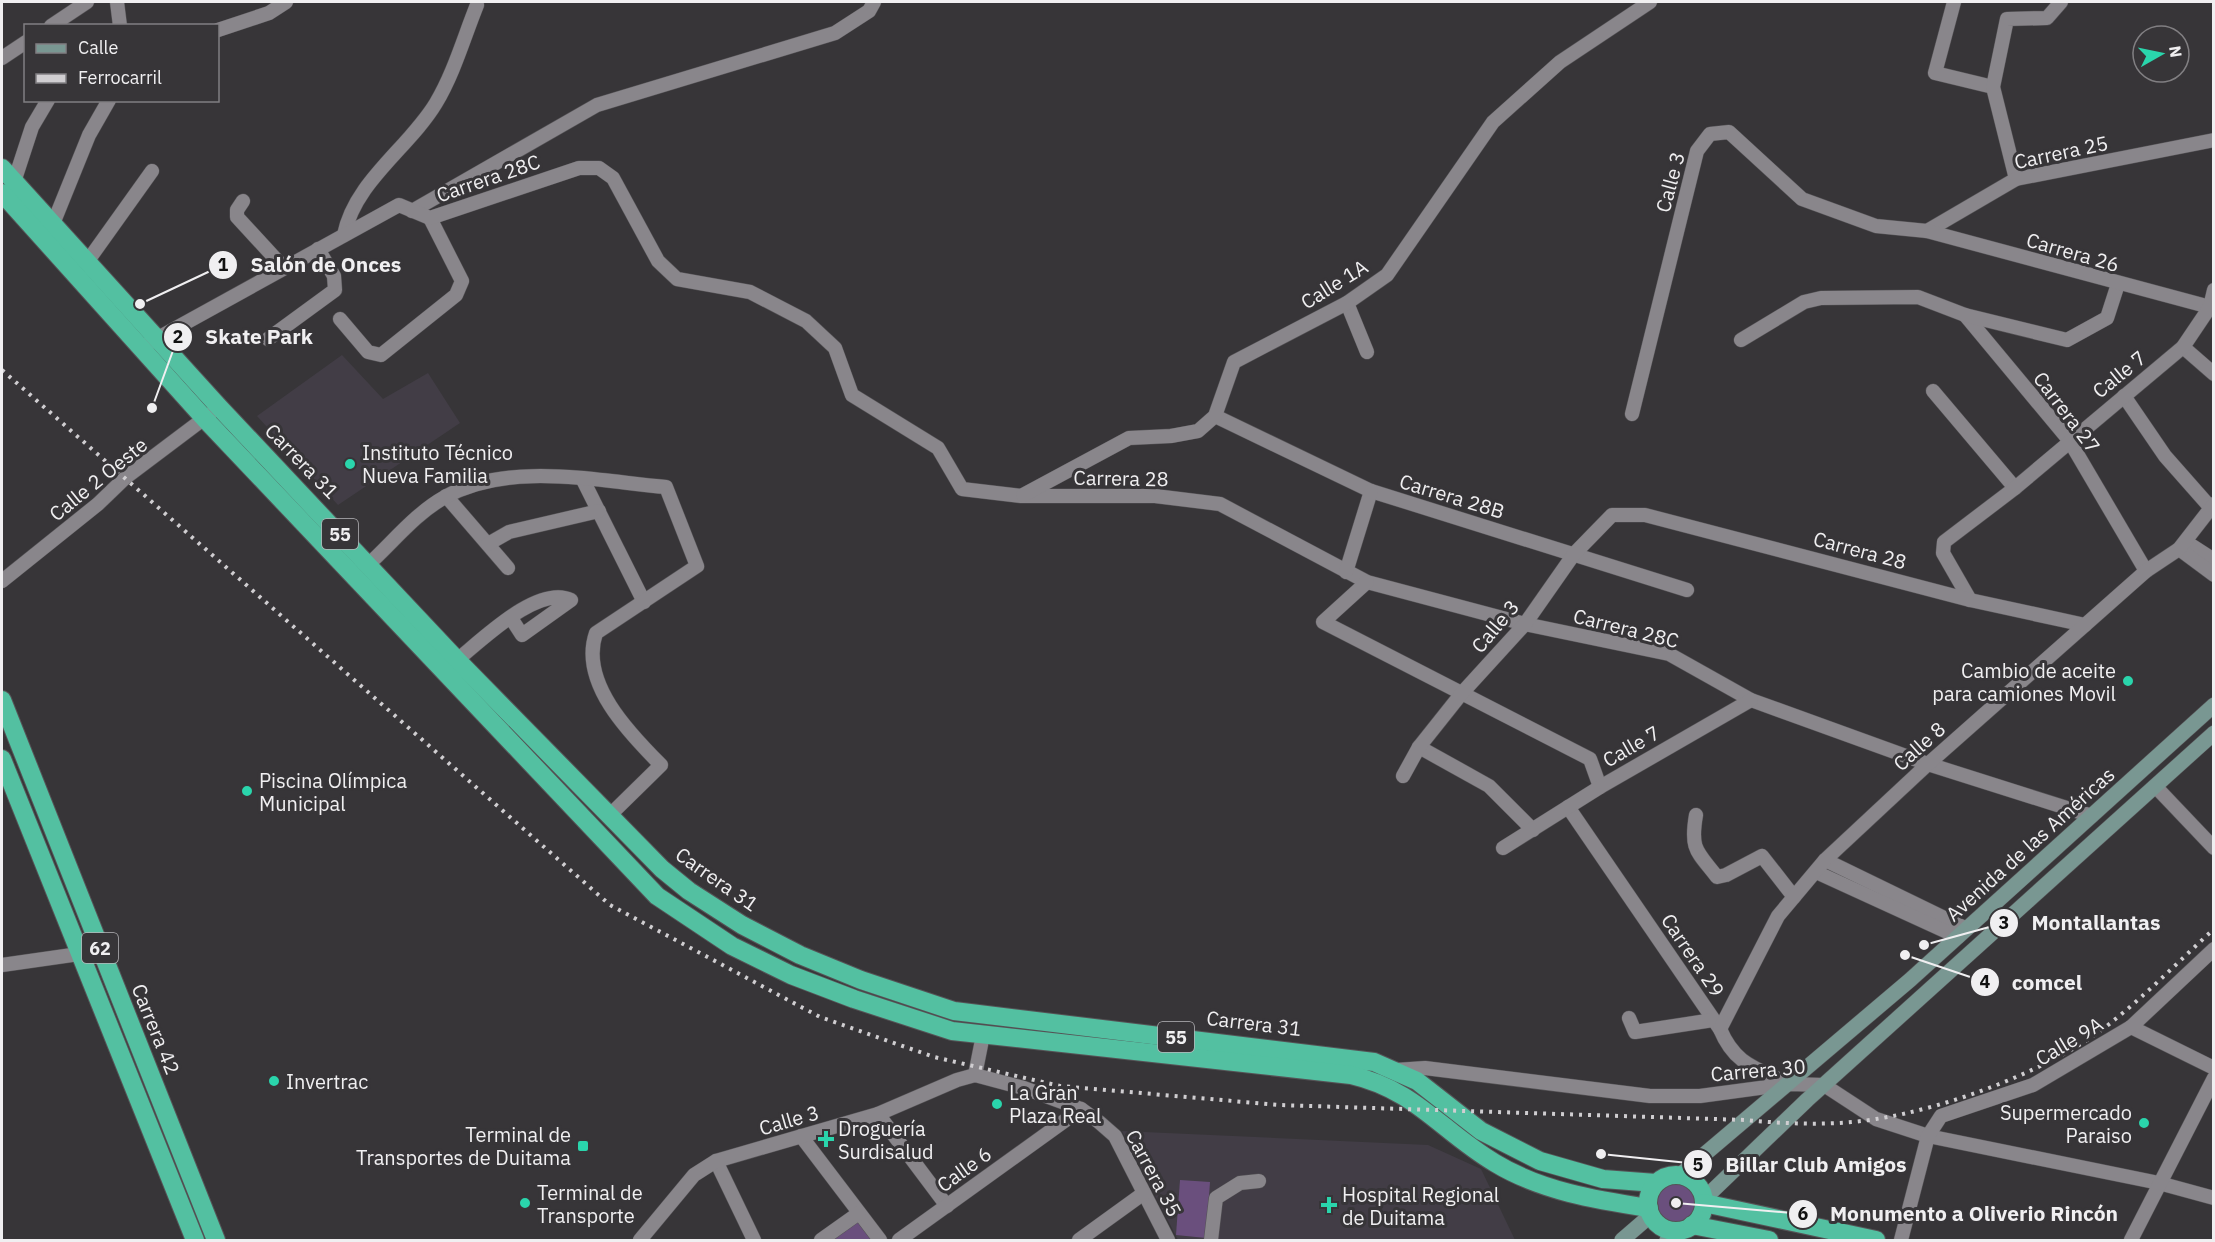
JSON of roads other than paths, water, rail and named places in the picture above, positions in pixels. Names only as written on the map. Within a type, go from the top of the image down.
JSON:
[{"type":"highway","name":"Carrera 31","points":[[6,181],[53,224],[219,407],[457,660],[609,816],[662,869],[688,891],[742,925],[800,955],[861,980],[954,1011],[1356,1058],[1396,1070],[1439,1096],[1481,1131],[1540,1161],[1603,1179],[1656,1183]]},
{"type":"highway","name":"Carrera 31","points":[[6,181],[141,349],[657,896],[732,946],[791,975],[854,999],[952,1031],[1351,1075],[1369,1079],[1411,1099],[1494,1163],[1533,1183],[1650,1211]]},
{"type":"highway","name":"Carrera 42","points":[[2,700],[216,1240]]},
{"type":"highway","name":"62","points":[[2,759],[195,1240]]},
{"type":"highway","points":[[983,1035],[992,1028],[1015,1025],[1023,1019]]},
{"type":"highway","points":[[1680,1175],[1696,1183],[1704,1201],[1701,1216],[1680,1232]]},
{"type":"highway","name":"55","points":[[1656,1183],[1667,1176],[1680,1175]]},
{"type":"highway","points":[[1650,1211],[1649,1197],[1656,1183]]},
{"type":"highway","points":[[1704,1201],[1876,1240]]},
{"type":"highway","name":"55","points":[[1650,1211],[1664,1228],[1680,1232],[1768,1240]]},
{"type":"main road","name":"Avenida de las Américas","points":[[1680,1175],[1789,1084],[1965,930],[2214,705]]},
{"type":"main road","name":"Avenida de las Américas","points":[[1704,1201],[1807,1100],[2214,733]]},
{"type":"main road","points":[[2072,834],[2085,848]]},
{"type":"main road","points":[[1965,930],[1986,939]]},
{"type":"main road","points":[[1622,1240],[1650,1211]]},
{"type":"street","points":[[54,24],[87,2]]},
{"type":"street","points":[[117,2],[120,24]]},
{"type":"street","points":[[219,30],[269,13],[286,2]]},
{"type":"street","points":[[412,211],[597,105],[835,33],[869,11],[874,2]]},
{"type":"street","name":"Calle 1A","points":[[1215,417],[1234,362],[1347,303],[1387,275],[1493,122],[1560,62],[1650,2]]},
{"type":"street","points":[[1954,2],[1935,73],[1993,87]]},
{"type":"street","points":[[2016,179],[1993,87],[2007,19],[2047,18],[2061,2]]},
{"type":"street","points":[[344,235],[347,220],[353,209],[385,164],[420,126],[436,102],[477,4]]},
{"type":"street","points":[[2,58],[24,43]]},
{"type":"street","points":[[6,181],[47,102]]},
{"type":"street","points":[[53,224],[89,135],[108,102]]},
{"type":"street","name":"Calle 3","points":[[1632,414],[1697,151],[1710,134],[1729,132],[1802,199],[1876,226],[1927,231]]},
{"type":"street","name":"Carrera 25","points":[[1927,231],[2016,179],[2214,140]]},
{"type":"street","name":"Carrera 28C","points":[[141,349],[399,204],[430,218],[579,168],[600,168]]},
{"type":"street","name":"Carrera 28","points":[[600,168],[613,178],[658,261],[677,279],[750,292],[806,321],[835,348],[852,395],[938,448],[962,489],[1022,496],[1155,496],[1220,504]]},
{"type":"street","points":[[87,262],[153,171]]},
{"type":"street","points":[[243,201],[237,210],[237,217],[284,268]]},
{"type":"street","points":[[340,319],[368,352],[381,355],[456,295],[462,281],[430,218]]},
{"type":"street","name":"Carrera 26","points":[[1927,231],[2210,307]]},
{"type":"street","points":[[268,339],[335,290],[334,276],[318,249]]},
{"type":"street","name":"Carrera 27","points":[[1741,340],[1804,302],[1821,298],[1918,297],[1965,315],[2067,340],[2107,318],[2118,284]]},
{"type":"street","name":"Calle 7","points":[[1970,600],[1943,553],[1944,542],[2010,492],[2069,440],[2183,347],[2210,307],[2214,290]]},
{"type":"street","points":[[1347,303],[1367,352]]},
{"type":"street","name":"Carrera 27","points":[[1965,315],[2069,440],[2146,571]]},
{"type":"street","points":[[2183,347],[2214,374]]},
{"type":"street","points":[[1933,391],[2010,492]]},
{"type":"street","points":[[2124,396],[2165,456],[2212,506]]},
{"type":"street","name":"Calle 2 Oeste","points":[[2,581],[98,504],[125,478],[219,407]]},
{"type":"street","points":[[1022,496],[1130,438],[1171,436],[1198,431],[1215,417]]},
{"type":"street","name":"Carrera 28B","points":[[1215,417],[1371,491],[1687,590]]},
{"type":"street","points":[[369,564],[429,507],[446,496],[484,481],[538,477],[666,487],[697,566],[596,633],[592,645],[593,664],[598,682],[634,736],[661,765],[609,816]]},
{"type":"street","points":[[583,480],[644,602]]},
{"type":"street","points":[[1346,572],[1371,491]]},
{"type":"street","points":[[446,496],[508,568]]},
{"type":"street","name":"Carrera 28C","points":[[1220,504],[1367,582],[1525,624],[1669,654],[1751,700],[1928,765],[2092,816]]},
{"type":"street","name":"Calle 8","points":[[1717,1025],[1778,916],[1825,860],[2146,571],[2182,545],[2212,506]]},
{"type":"street","points":[[488,544],[509,532],[598,511]]},
{"type":"street","name":"Carrera 28","points":[[1625,513],[1645,515],[1970,600],[2085,625]]},
{"type":"street","name":"Calle 3","points":[[1403,776],[1419,747],[1461,693],[1525,624],[1574,554],[1612,515],[1625,513]]},
{"type":"street","points":[[2182,545],[2214,560]]},
{"type":"street","points":[[2182,545],[2214,575]]},
{"type":"street","points":[[1367,582],[1323,622],[1590,759],[1600,787]]},
{"type":"street","points":[[457,660],[510,618],[531,603],[564,597],[571,600],[522,634],[510,618]]},
{"type":"street","name":"Calle 7","points":[[1503,848],[1600,787],[1751,700]]},
{"type":"street","points":[[1419,747],[1489,786],[1533,830]]},
{"type":"street","points":[[2155,786],[2214,848]]},
{"type":"street","name":"Carrera 29","points":[[1568,807],[1717,1025],[1728,1049],[1735,1057],[1789,1084],[1807,1100]]},
{"type":"street","points":[[1696,815],[1692,838],[1696,850],[1717,877],[1726,875],[1762,856],[1794,897]]},
{"type":"street","points":[[1825,860],[1965,930]]},
{"type":"street","points":[[1816,872],[1965,930]]},
{"type":"street","name":"Calle 9A","points":[[1928,1136],[1941,1116],[2033,1085],[2131,1028],[2214,949]]},
{"type":"street","points":[[2,965],[80,954]]},
{"type":"street","points":[[1629,1018],[1635,1032],[1717,1025]]},
{"type":"street","points":[[2131,1028],[2214,1068]]},
{"type":"street","points":[[975,1076],[983,1035]]},
{"type":"street","name":"Carrera 30","points":[[1396,1070],[1425,1068],[1650,1096],[1700,1095],[1789,1084],[1824,1085],[1876,1119],[1928,1136],[2158,1183],[2214,1198]]},
{"type":"street","name":"Calle 3","points":[[640,1240],[694,1175],[716,1161],[878,1114],[957,1080],[975,1076]]},
{"type":"street","name":"Carrera 35","points":[[975,1076],[1024,1088],[1081,1108],[1115,1136],[1168,1240]]},
{"type":"street","points":[[2131,1240],[2158,1183],[2214,1078]]},
{"type":"street","name":"Calle 6","points":[[899,1240],[1081,1108]]},
{"type":"street","points":[[878,1114],[947,1206]]},
{"type":"street","points":[[801,1136],[880,1240]]},
{"type":"street","points":[[1901,1240],[1928,1136]]},
{"type":"street","points":[[716,1161],[754,1240]]},
{"type":"street","points":[[1211,1240],[1216,1198],[1240,1182],[1259,1181]]},
{"type":"street","points":[[1079,1240],[1144,1193]]},
{"type":"street","points":[[821,1240],[859,1213]]},
{"type":"railway","points":[[2,370],[610,905],[820,1017],[934,1057],[1060,1086],[1279,1105],[1794,1123],[1860,1121],[1905,1114],[1968,1096],[2062,1055],[2113,1021],[2214,929]]},
{"type":"place","name":"Salón de Onces","points":[[140,304]]},
{"type":"place","name":"Skate Park","points":[[152,408]]},
{"type":"place","name":"Instituto Técnico Nueva Familia","points":[[350,464]]},
{"type":"place","name":"Cambio de aceite para camiones Movil","points":[[2128,681]]},
{"type":"place","name":"Piscina Olímpica Municipal","points":[[247,791]]},
{"type":"place","name":"Montallantas","points":[[1924,945]]},
{"type":"place","name":"comcel","points":[[1905,955]]},
{"type":"place","name":"Invertrac","points":[[274,1081]]},
{"type":"place","name":"La Gran Plaza Real","points":[[997,1104]]},
{"type":"place","name":"Supermercado Paraiso","points":[[2144,1123]]},
{"type":"place","name":"Droguería Surdisalud","points":[[826,1139]]},
{"type":"place","name":"Terminal de Transportes de Duitama","points":[[583,1146]]},
{"type":"place","name":"Billar Club Amigos","points":[[1601,1154]]},
{"type":"place","name":"Terminal de Transporte","points":[[525,1203]]},
{"type":"place","name":"Monumento a Oliverio Rincón","points":[[1676,1203]]},
{"type":"place","name":"Hospital Regional de Duitama","points":[[1329,1205]]}]
